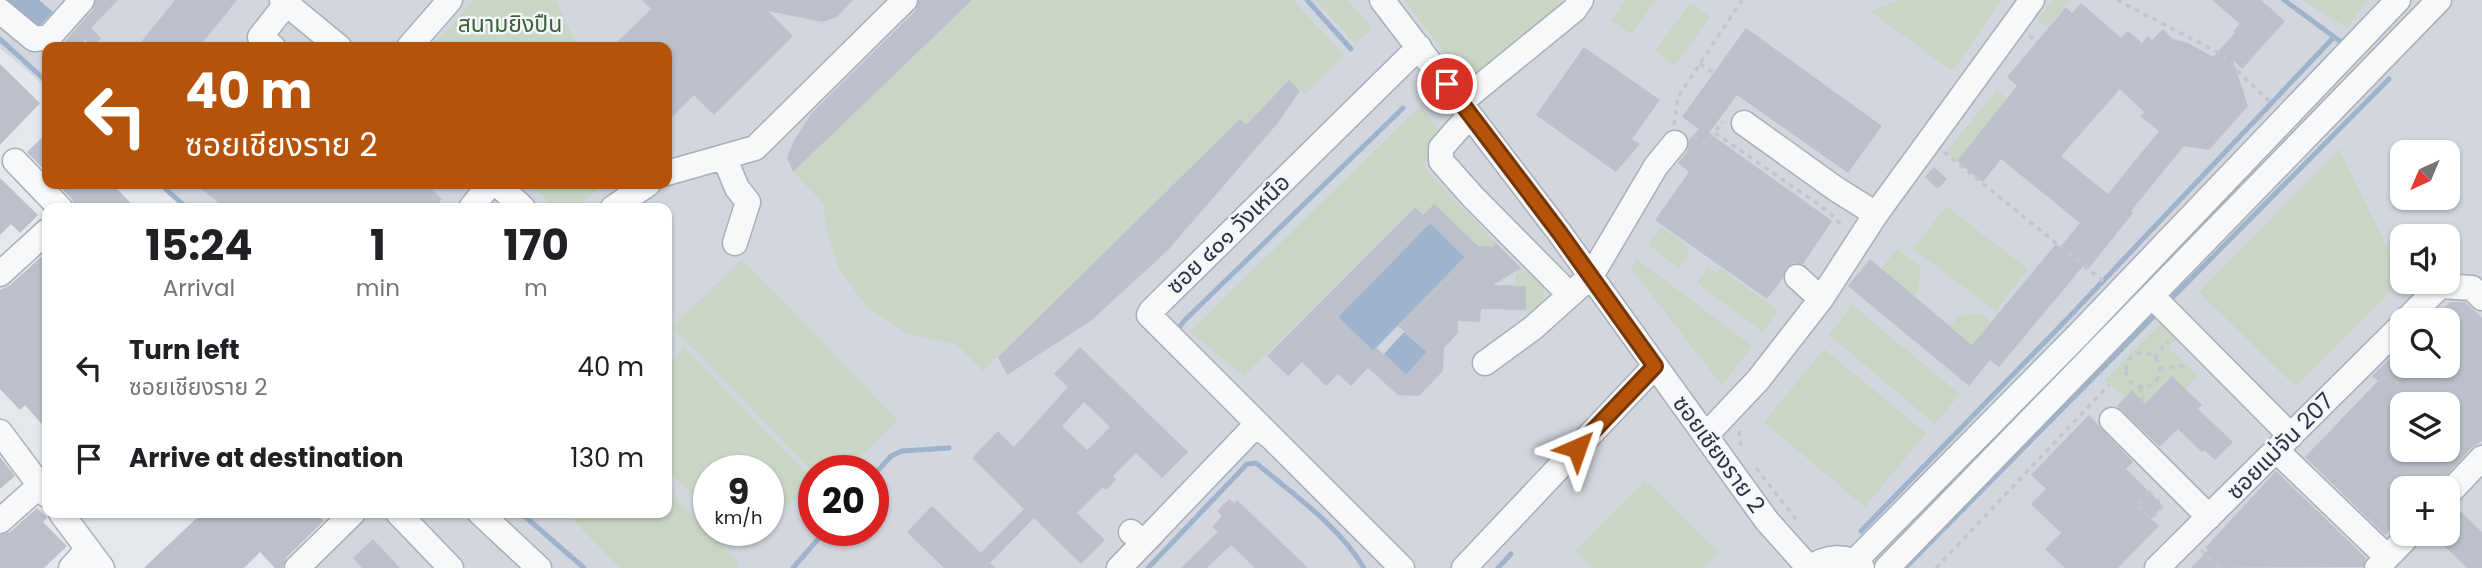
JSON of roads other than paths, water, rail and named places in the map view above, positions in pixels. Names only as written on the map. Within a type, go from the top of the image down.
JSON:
[{"type":"street","points":[[0,11],[34,39],[49,37],[82,0]]},
{"type":"street","points":[[414,42],[450,0]]},
{"type":"street","points":[[672,172],[725,159],[755,148],[905,0]]},
{"type":"street","name":"ซอยเชียงราย 2","points":[[1382,0],[1591,276],[1767,521],[1809,568]]},
{"type":"street","points":[[1570,295],[1441,161],[1441,148],[1466,108],[1574,10],[1581,0]]},
{"type":"street","points":[[1707,434],[1737,404],[1821,299],[1876,214],[2032,0]]},
{"type":"street","points":[[1809,568],[1822,560],[1836,557],[1858,565],[2398,0]]},
{"type":"street","points":[[1887,568],[2440,0]]},
{"type":"street","points":[[266,42],[260,37],[284,2],[319,39]]},
{"type":"street","name":"ซอย ๔๐๑ วังเหนึอ","points":[[1402,568],[1150,315],[1151,311],[1419,47]]},
{"type":"street","points":[[1744,123],[1836,189],[1876,214]]},
{"type":"street","points":[[1485,363],[1533,328],[1591,276],[1656,166],[1687,142]]},
{"type":"street","points":[[725,159],[737,188],[748,202],[736,243]]},
{"type":"street","points":[[15,161],[55,203]]},
{"type":"street","points":[[475,203],[486,189]]},
{"type":"street","points":[[502,189],[517,203]]},
{"type":"street","points":[[620,203],[641,189]]},
{"type":"street","points":[[0,274],[42,236]]},
{"type":"street","points":[[1797,277],[1821,299]]},
{"type":"street","name":"ซอยแม่จัน 207","points":[[2418,308],[2440,286],[2472,288],[2482,298]]},
{"type":"street","points":[[2152,296],[2284,444],[2382,563],[2398,546]]},
{"type":"street","name":"ซอยแม่จัน 207","points":[[2157,568],[2390,336]]},
{"type":"street","points":[[1464,568],[1655,366]]},
{"type":"street","points":[[2112,421],[2209,517]]},
{"type":"street","points":[[1119,568],[1137,538],[1257,424]]},
{"type":"street","points":[[0,432],[42,482]]},
{"type":"street","points":[[2460,481],[2482,458]]},
{"type":"street","points":[[0,521],[42,488]]},
{"type":"street","points":[[65,518],[95,559],[71,568]]},
{"type":"street","points":[[297,568],[349,518]]},
{"type":"street","points":[[403,518],[451,568]]},
{"type":"street","points":[[485,518],[539,568]]},
{"type":"water","points":[[7,0],[39,0],[53,12],[39,27]]},
{"type":"water","points":[[1430,223],[1465,257],[1373,351],[1338,317]]},
{"type":"water","points":[[1404,332],[1427,352],[1406,375],[1384,354]]},
{"type":"waterway","points":[[1307,0],[1351,49]]},
{"type":"waterway","points":[[2284,0],[2341,42]]},
{"type":"waterway","points":[[1861,531],[2070,316],[2334,37]]},
{"type":"waterway","points":[[0,39],[42,77]]},
{"type":"waterway","points":[[2168,302],[2389,79]]},
{"type":"waterway","points":[[1181,332],[1178,329],[1184,321],[1403,108]]},
{"type":"waterway","points":[[166,189],[181,203]]},
{"type":"waterway","points":[[1905,568],[2159,311]]},
{"type":"waterway","points":[[889,458],[902,451],[949,448]]},
{"type":"waterway","points":[[1148,568],[1247,464],[1256,463],[1328,524],[1364,568]]},
{"type":"waterway","points":[[527,518],[584,568]]},
{"type":"waterway","points":[[793,568],[812,546]]},
{"type":"waterway","points":[[1498,568],[1511,554]]},
{"type":"park label","name":"สนามยิงปืน","points":[[510,24]]}]
